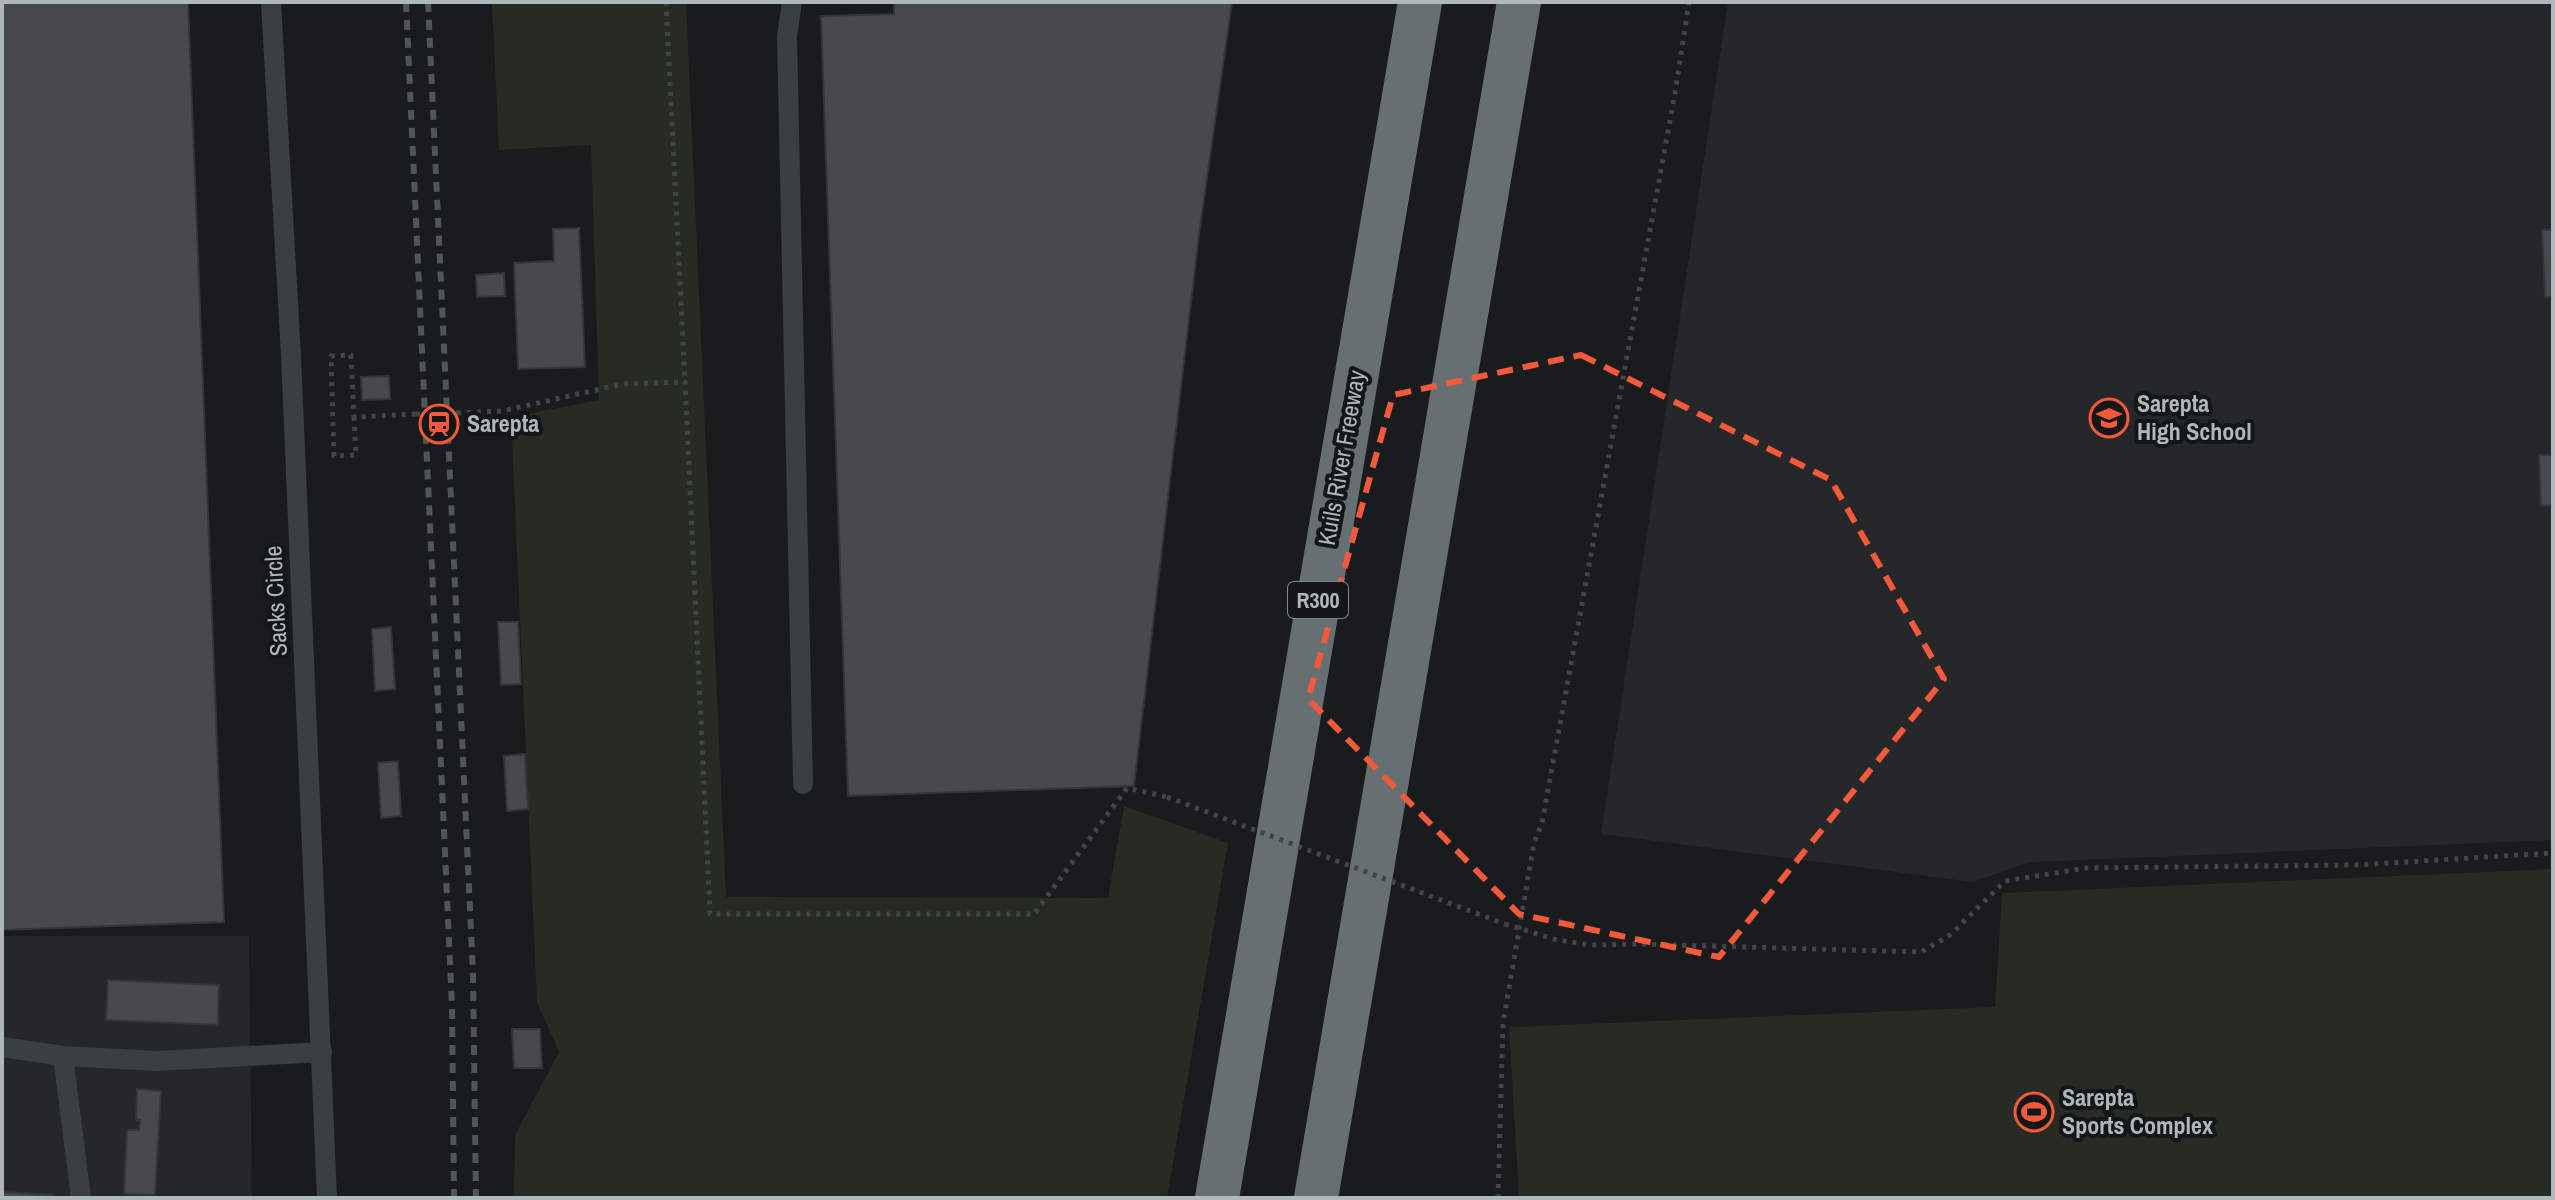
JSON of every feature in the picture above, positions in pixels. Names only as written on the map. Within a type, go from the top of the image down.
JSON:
[{"type":"highway","name":"Kuils River Freeway","points":[[1217,1198],[1420,2]]},
{"type":"highway","points":[[1316,1198],[1519,2]]},
{"type":"lane","name":"Sacks Circle","points":[[271,2],[291,356],[327,1198]]},
{"type":"lane","points":[[792,2],[787,52],[803,784]]},
{"type":"lane","points":[[2,1047],[63,1056],[157,1061],[322,1052]]},
{"type":"lane","points":[[63,1056],[81,1198]]},
{"type":"path","points":[[666,2],[685,382]]},
{"type":"path","points":[[1498,1198],[1503,1023],[1675,93],[1689,2]]},
{"type":"path","points":[[351,355],[354,417],[356,455],[334,456],[331,356],[351,355]]},
{"type":"path","points":[[354,417],[502,411]]},
{"type":"path","points":[[1167,797],[1505,924],[1557,940],[1591,945],[1921,952],[1950,935],[2005,881],[2086,868],[2356,865],[2553,853]]},
{"type":"highlighted area","points":[[1581,355],[1831,480],[1944,679],[1719,957],[1519,914],[1308,699],[1393,395]]},
{"type":"shaded area","points":[[492,2],[686,2],[726,897],[1108,898],[1124,806],[1228,843],[1167,1198],[514,1198],[515,1135],[559,1052],[537,1002],[511,417],[599,400],[591,145],[499,150]]},
{"type":"shaded area","name":"Sarepta High School","points":[[1728,2],[2553,2],[2553,840],[2030,862],[1973,882],[1601,834]]},
{"type":"shaded area","name":"Sarepta Sports Complex","points":[[2553,869],[2553,1198],[1519,1198],[1509,1027],[1995,1007],[2002,893]]},
{"type":"shaded area","points":[[2,936],[249,936],[252,1198],[2,1198]]},
{"type":"building","points":[[2,2],[188,2],[224,922],[2,930]]},
{"type":"building","points":[[894,2],[1232,2],[1199,234],[1134,786],[848,796],[821,16],[894,14]]},
{"type":"building","name":"Sarepta","points":[[579,228],[585,367],[518,369],[514,263],[554,261],[553,229]]},
{"type":"building","points":[[2542,230],[2553,230],[2553,297],[2545,297]]},
{"type":"building","points":[[504,273],[505,296],[477,297],[476,275]]},
{"type":"building","points":[[389,376],[390,399],[362,400],[361,377]]},
{"type":"building","points":[[2539,455],[2553,455],[2553,505],[2541,506]]},
{"type":"building","points":[[498,622],[518,622],[521,684],[501,685]]},
{"type":"building","points":[[391,627],[395,689],[375,691],[372,629]]},
{"type":"building","points":[[525,754],[528,809],[507,811],[504,756]]},
{"type":"building","points":[[398,761],[401,816],[381,818],[378,763]]},
{"type":"building","points":[[108,980],[219,985],[218,1025],[106,1020]]},
{"type":"building","points":[[512,1029],[540,1029],[542,1068],[514,1068]]},
{"type":"building","points":[[137,1089],[161,1091],[155,1195],[124,1194],[127,1130],[139,1130],[140,1120],[136,1120]]},
{"type":"building","points":[[2,1192],[53,1195],[52,1198],[2,1198]]},
{"type":"railway","points":[[406,2],[452,1006],[454,1198]]},
{"type":"railway","points":[[428,2],[473,974],[476,1198]]},
{"type":"place","name":"Sarepta High School","points":[[2109,418]]},
{"type":"place","name":"Sarepta","points":[[439,424]]},
{"type":"place","name":"Sarepta Sports Complex","points":[[2034,1112]]}]
